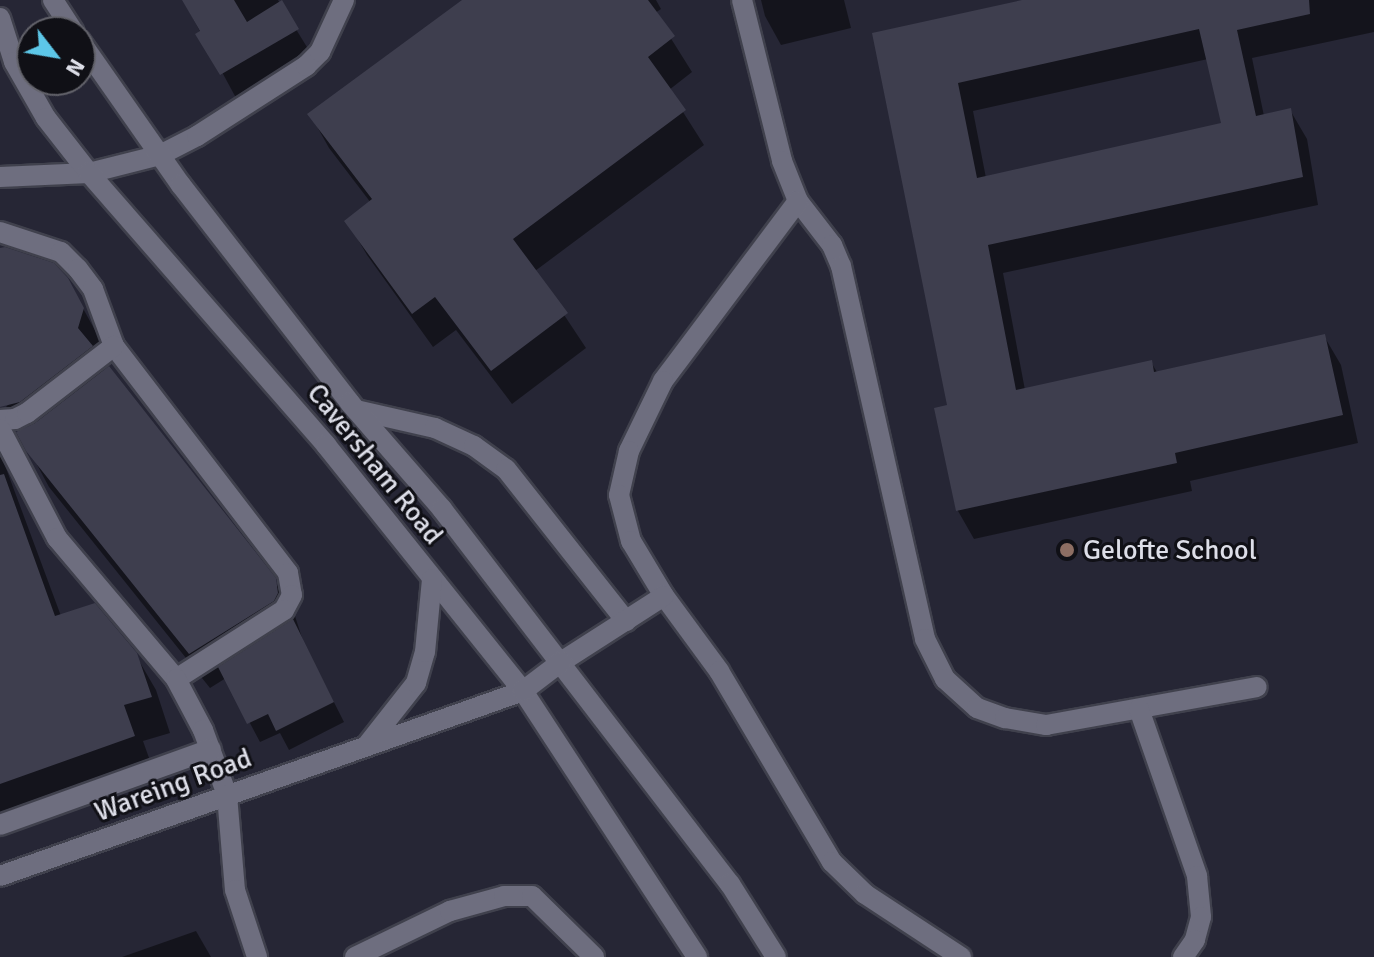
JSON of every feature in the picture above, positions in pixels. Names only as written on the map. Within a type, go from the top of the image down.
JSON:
[{"type":"street","points":[[0,177],[89,173],[160,155],[197,136],[306,66],[320,52],[344,0]]},
{"type":"street","points":[[742,0],[782,161],[798,201],[832,245],[841,266],[925,639],[945,679],[977,708],[1005,718],[1046,725],[1257,687]]},
{"type":"street","name":"Caversham Road","points":[[2,35],[46,118],[89,173],[326,445],[523,691],[697,957]]},
{"type":"street","name":"Caversham Road","points":[[96,64],[160,155],[356,410],[442,509],[561,662],[730,884],[776,957]]},
{"type":"street","points":[[798,201],[663,381],[629,451],[619,495],[631,541],[664,596],[719,671],[832,862],[865,894],[961,957]]},
{"type":"street","points":[[0,232],[61,252],[78,269],[93,289],[114,346],[288,573],[293,588],[284,610],[176,679]]},
{"type":"street","points":[[0,420],[15,419],[27,413],[114,346]]},
{"type":"street","points":[[356,410],[435,428],[474,446],[506,469],[626,621]]},
{"type":"street","points":[[0,429],[57,538],[176,679],[211,749],[227,795],[235,890],[257,957]]},
{"type":"street","points":[[365,747],[416,683],[425,652],[432,579]]},
{"type":"street","name":"Wareing Road","points":[[0,876],[523,691],[561,662],[664,596]]},
{"type":"street","points":[[1139,709],[1197,876],[1201,917],[1195,940],[1183,957]]},
{"type":"street","points":[[0,825],[211,749]]},
{"type":"street","points":[[355,957],[450,911],[504,896],[532,896],[593,957]]},
{"type":"building","points":[[182,0],[234,0],[247,22],[282,0],[299,29],[220,75],[195,34],[200,31]]},
{"type":"building","points":[[462,0],[648,0],[675,36],[648,57],[686,110],[513,239],[568,313],[491,371],[435,297],[412,314],[344,221],[372,199],[307,114]]},
{"type":"building","points":[[1022,0],[1309,0],[1310,14],[1237,30],[1256,116],[1291,108],[1303,177],[988,245],[1016,390],[1152,360],[1154,372],[1325,334],[1343,415],[1175,453],[1177,463],[956,511],[934,408],[947,405],[872,33]],"holes":[[[1199,29],[1221,123],[977,178],[958,83]]]},
{"type":"building","points":[[0,248],[54,263],[68,278],[84,308],[78,328],[93,346],[20,402],[0,407]]},
{"type":"building","points":[[109,366],[276,578],[278,593],[274,601],[189,654],[26,451],[16,432],[35,423]]},
{"type":"building","points":[[4,474],[55,616],[95,603],[137,653],[152,697],[124,705],[135,736],[0,784],[0,475]]},
{"type":"building","points":[[293,619],[334,702],[276,731],[268,714],[247,724],[218,667]]},
{"type":"place","name":"Gelofte School","points":[[1067,550]]}]
